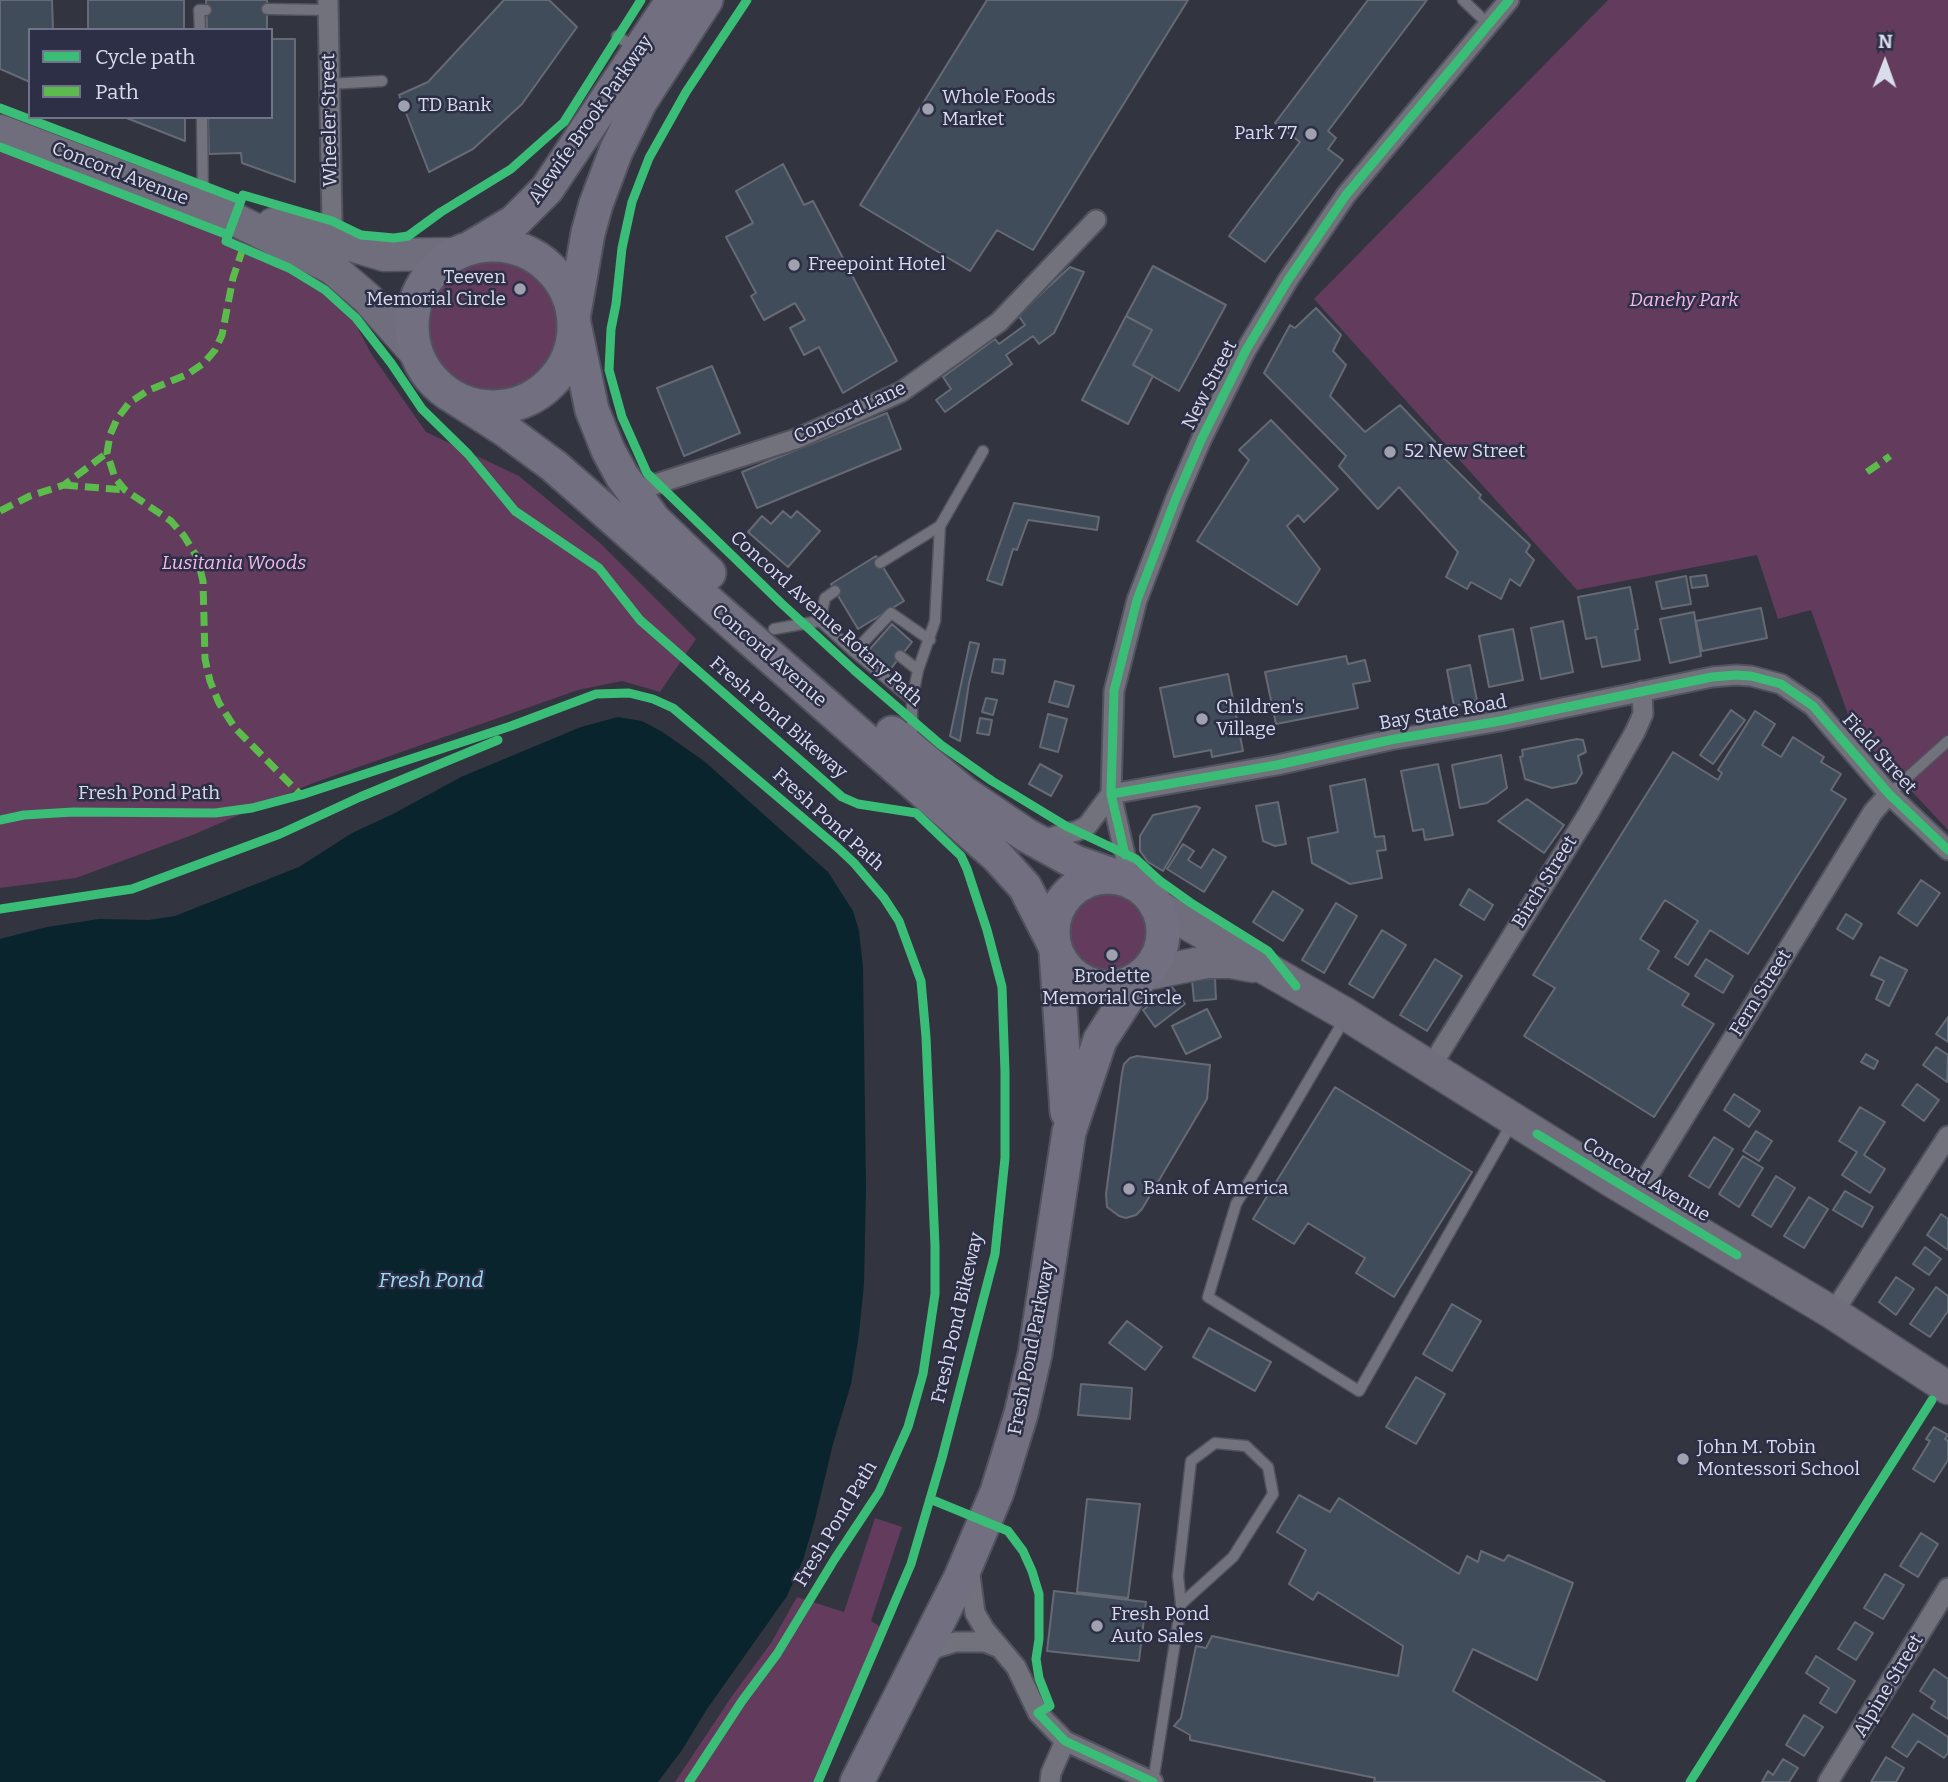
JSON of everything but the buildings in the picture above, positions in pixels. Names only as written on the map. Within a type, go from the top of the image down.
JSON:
[{"type":"highway","name":"Alewife Brook Parkway","points":[[459,253],[506,228],[538,200],[562,169],[629,43],[673,0]]},
{"type":"highway","name":"Alewife Brook Parkway","points":[[574,320],[592,219],[616,151],[640,102],[706,0]]},
{"type":"highway","points":[[497,245],[514,248],[538,259],[562,283],[574,320],[573,341],[564,365],[555,379],[535,396],[512,405],[495,407],[469,404],[434,383],[423,369],[416,353],[411,323],[416,299],[431,273],[459,253],[480,246],[497,245]]},
{"type":"highway","name":"Concord Avenue","points":[[574,320],[594,416],[608,450],[631,492],[681,548],[912,751],[964,793],[1036,841],[1076,862],[1126,880]]},
{"type":"highway","name":"Concord Avenue","points":[[454,397],[554,466],[997,856],[1025,887],[1055,947]]},
{"type":"highway","points":[[1095,878],[1126,880],[1145,892],[1156,905],[1162,923],[1162,942],[1155,960],[1142,975],[1119,986],[1093,985],[1070,972],[1055,947],[1055,916],[1061,902],[1082,883],[1095,878]]},
{"type":"highway","name":"Fresh Pond Parkway","points":[[1055,947],[1069,1132]]},
{"type":"highway","name":"Fresh Pond Parkway","points":[[857,1782],[971,1556],[1006,1467],[1026,1392],[1041,1316],[1069,1132],[1100,1040],[1142,975]]},
{"type":"main road","name":"Concord Avenue","points":[[0,131],[234,219],[332,268],[369,299],[416,353]]},
{"type":"main road","name":"Concord Avenue","points":[[234,219],[286,226],[384,255],[459,253]]},
{"type":"main road","name":"Concord Avenue","points":[[1156,905],[1347,1015],[1636,1195],[1833,1313],[1948,1388]]},
{"type":"main road","name":"Concord Avenue","points":[[1142,975],[1218,961],[1268,968]]},
{"type":"street","name":"New Street","points":[[1126,880],[1125,855],[1111,794],[1114,691],[1137,600],[1176,498],[1246,350],[1288,280],[1346,195],[1508,0]]},
{"type":"street","name":"Wheeler Street","points":[[328,5],[332,221],[330,239]]},
{"type":"street","name":"Concord Lane","points":[[631,492],[796,439],[901,392],[999,321],[1096,220]]},
{"type":"street","name":"Bay State Road","points":[[1111,794],[1277,765],[1712,677],[1736,674],[1781,684]]},
{"type":"street","name":"Field Street","points":[[1781,684],[1813,706],[1889,794],[1948,850]]},
{"type":"street","name":"Birch Street","points":[[1430,1068],[1588,814],[1635,732],[1643,714],[1642,691]]},
{"type":"street","points":[[1036,841],[1087,826],[1111,794]]},
{"type":"street","name":"Fern Street","points":[[1636,1195],[1873,812],[1889,794]]},
{"type":"street","points":[[1833,1313],[1948,1136]]},
{"type":"street","points":[[971,1556],[970,1579],[975,1613],[985,1630],[1016,1667],[1038,1713],[1065,1741],[1153,1782]]},
{"type":"street","name":"Alpine Street","points":[[1828,1782],[1948,1588]]},
{"type":"street","points":[[919,1660],[936,1648],[955,1642],[985,1642],[1003,1649]]},
{"type":"street","points":[[1050,1782],[1051,1773],[1065,1741]]},
{"type":"lane","points":[[1463,0],[1488,24]]},
{"type":"lane","points":[[267,9],[328,5]]},
{"type":"lane","points":[[200,28],[199,10],[206,10]]},
{"type":"lane","points":[[328,84],[382,81]]},
{"type":"lane","points":[[202,119],[203,207]]},
{"type":"lane","points":[[912,751],[912,700],[918,670],[934,621],[940,526],[983,451]]},
{"type":"lane","points":[[880,563],[940,526]]},
{"type":"lane","points":[[820,621],[825,598],[835,591]]},
{"type":"lane","points":[[855,652],[875,636],[891,613],[930,640]]},
{"type":"lane","points":[[774,629],[820,621]]},
{"type":"lane","points":[[820,621],[912,700]]},
{"type":"lane","points":[[900,656],[918,670]]},
{"type":"lane","points":[[1889,794],[1948,741]]},
{"type":"lane","points":[[1347,1015],[1236,1204],[1208,1297],[1359,1391],[1514,1120]]},
{"type":"lane","points":[[1153,1782],[1181,1604],[1178,1576],[1191,1461],[1215,1443],[1247,1446],[1268,1467],[1273,1494],[1233,1558],[1181,1604]]},
{"type":"green space","name":"Danehy Park","points":[[1608,0],[1948,0],[1948,830],[1853,729],[1811,610],[1778,619],[1757,555],[1577,590],[1314,299]]},
{"type":"green space","name":"Lusitania Woods","points":[[0,143],[326,269],[372,355],[426,432],[519,476],[600,543],[696,639],[660,692],[622,681],[578,690],[313,783],[195,834],[76,878],[0,888]]},
{"type":"green space","points":[[494,261],[519,266],[541,280],[555,302],[560,327],[555,352],[541,374],[519,388],[494,393],[469,388],[447,374],[433,352],[428,327],[433,302],[447,280],[469,266]]},
{"type":"green space","points":[[1096,891],[1112,891],[1127,897],[1139,909],[1145,932],[1139,955],[1127,967],[1112,973],[1096,973],[1081,967],[1069,955],[1063,940],[1063,924],[1069,909],[1081,897]]},
{"type":"green space","points":[[875,1518],[902,1527],[871,1621],[884,1629],[818,1782],[675,1782],[771,1643],[797,1597],[844,1612]]},
{"type":"water","name":"Fresh Pond","points":[[618,717],[642,721],[704,761],[828,872],[853,911],[859,931],[863,967],[866,1187],[864,1284],[859,1334],[851,1384],[814,1523],[803,1560],[787,1596],[658,1782],[0,1782],[0,939],[47,927],[99,919],[149,920],[175,916],[299,867],[352,833],[461,777],[581,727]]},
{"type":"marked path","points":[[243,248],[233,278],[222,335],[215,350],[204,363],[188,374],[147,391],[129,403],[117,419],[110,435],[107,453],[115,478],[125,490],[171,521],[197,557],[203,581],[205,659],[219,703],[235,728],[301,795]]},
{"type":"marked path","points":[[0,511],[30,496],[64,485],[107,453]]},
{"type":"marked path","points":[[1867,472],[1890,456]]},
{"type":"marked path","points":[[64,485],[125,490]]},
{"type":"cycle path","name":"Fresh Pond Bikeway","points":[[641,0],[564,122],[511,169],[441,212],[408,236],[394,238],[361,235],[332,221],[243,195],[226,241],[289,268],[325,290],[356,318],[422,409],[468,454],[515,511],[599,568],[640,620],[842,797],[858,804],[916,813],[961,856],[967,869],[1002,987],[1005,1158],[995,1254],[942,1458],[911,1564],[818,1782]]},
{"type":"cycle path","name":"Concord Avenue Rotary Path","points":[[747,0],[686,92],[649,158],[632,202],[622,248],[611,329],[609,370],[622,417],[647,473],[781,603],[941,745],[992,781],[1066,826],[1136,859],[1160,881],[1191,903],[1268,951],[1296,986]]},
{"type":"cycle path","points":[[1125,855],[1111,794],[1114,691],[1137,600],[1202,438],[1246,350],[1288,280],[1346,195],[1509,0]]},
{"type":"cycle path","points":[[0,108],[28,119]]},
{"type":"cycle path","points":[[29,119],[241,200]]},
{"type":"cycle path","points":[[0,147],[228,235]]},
{"type":"cycle path","points":[[1111,794],[1277,765],[1712,677],[1751,676],[1781,684],[1813,706],[1889,794],[1948,850]]},
{"type":"cycle path","name":"Fresh Pond Path","points":[[0,820],[24,815],[73,812],[215,813],[252,808],[301,795],[511,726],[596,694],[629,693],[673,708],[837,847],[884,898],[899,921],[921,981],[926,1037],[935,1294],[923,1374],[908,1427],[879,1492],[777,1654],[742,1701],[689,1782]]},
{"type":"cycle path","points":[[0,909],[132,889],[280,834],[360,797],[498,740]]},
{"type":"cycle path","points":[[1537,1134],[1737,1255]]},
{"type":"cycle path","points":[[1690,1782],[1932,1400]]},
{"type":"cycle path","points":[[930,1499],[1008,1531],[1023,1551],[1039,1594],[1036,1659],[1039,1678],[1050,1706],[1038,1713],[1065,1741],[1153,1782]]},
{"type":"place","name":"TD Bank","points":[[404,106]]},
{"type":"place","name":"Whole Foods Market","points":[[928,109]]},
{"type":"place","name":"Park 77","points":[[1311,134]]},
{"type":"place","name":"Freepoint Hotel","points":[[794,265]]},
{"type":"place","name":"Teeven Memorial Circle","points":[[520,289]]},
{"type":"place","name":"52 New Street","points":[[1390,452]]},
{"type":"place","name":"Children's Village","points":[[1202,719]]},
{"type":"place","name":"Brodette Memorial Circle","points":[[1112,955]]},
{"type":"place","name":"Bank of America","points":[[1129,1189]]},
{"type":"place","name":"John M. Tobin Montessori School","points":[[1683,1459]]},
{"type":"place","name":"Fresh Pond Auto Sales","points":[[1097,1626]]}]
